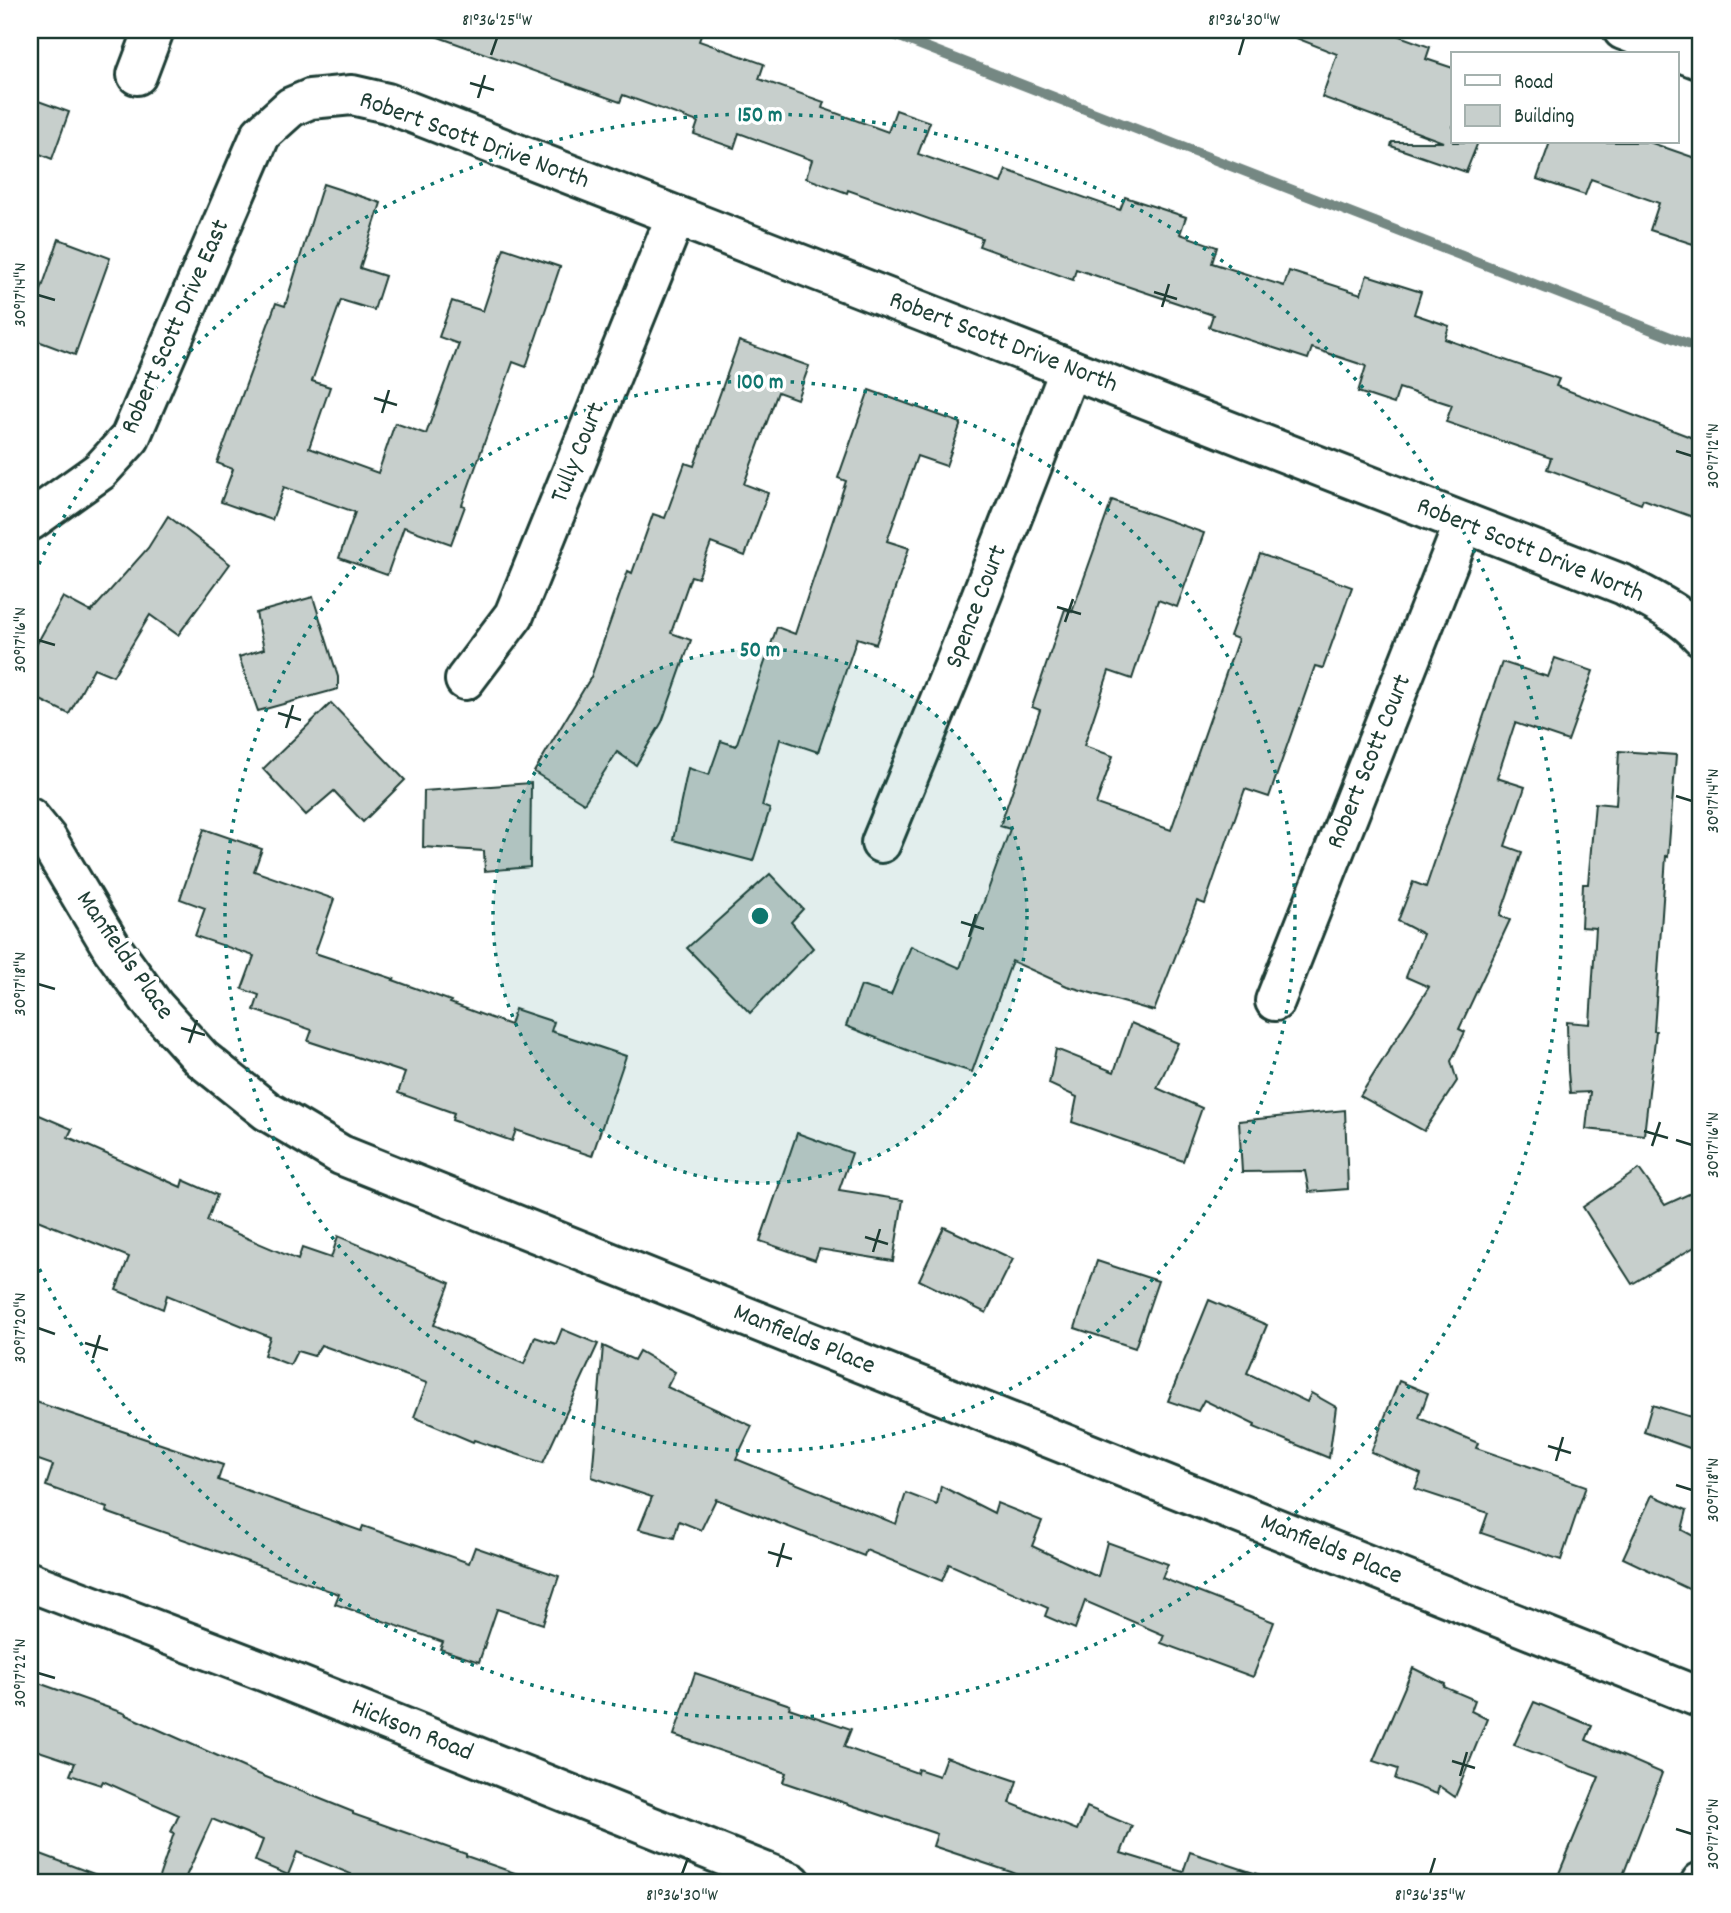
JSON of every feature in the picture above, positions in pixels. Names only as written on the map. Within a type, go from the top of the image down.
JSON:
[{"type":"street","points":[[137,75],[154,30]]},
{"type":"street","points":[[1623,30],[1701,60]]},
{"type":"street","name":"Robert Scott Drive North","points":[[291,107],[310,99],[352,95],[387,103],[1624,585],[1681,618],[1701,636]]},
{"type":"street","name":"Robert Scott Drive East","points":[[30,521],[100,471],[130,438],[261,134],[291,107]]},
{"type":"street","name":"Tully Court","points":[[465,680],[514,615],[676,216]]},
{"type":"street","name":"Spence Court","points":[[881,843],[954,666],[1070,369]]},
{"type":"street","name":"Robert Scott Court","points":[[1275,1001],[1464,523]]},
{"type":"street","name":"Manfields Place","points":[[30,818],[47,839],[112,948],[154,1006],[202,1059],[267,1111],[341,1155],[1701,1698]]},
{"type":"street","name":"Hickson Road","points":[[30,1582],[263,1671],[792,1883]]},
{"type":"building","points":[[431,30],[703,30],[699,41],[764,64],[759,79],[824,102],[822,108],[888,132],[896,110],[930,122],[918,154],[1001,183],[1006,170],[1120,210],[1125,197],[1186,217],[1180,234],[1217,247],[1212,263],[1284,286],[1289,271],[1361,294],[1367,275],[1421,292],[1414,314],[1449,326],[1445,339],[1559,379],[1556,386],[1701,441],[1701,520],[1643,499],[1641,504],[1547,469],[1551,458],[1446,422],[1452,405],[1399,388],[1394,404],[1358,392],[1366,366],[1312,348],[1308,359],[1209,327],[1213,315],[1076,269],[1073,280],[979,246],[982,238],[848,190],[847,193],[806,178],[812,160],[739,133],[734,148],[694,134],[698,122],[623,95],[620,102],[430,34]]},
{"type":"building","points":[[1383,30],[1430,47],[1426,59],[1451,67],[1451,144],[1477,144],[1466,172],[1391,146],[1392,142],[1443,142],[1322,97],[1337,54],[1281,32]]},
{"type":"building","points":[[30,98],[69,112],[52,159],[30,150]]},
{"type":"building","points":[[1549,144],[1655,144],[1701,160],[1701,222],[1693,244],[1650,230],[1659,203],[1591,179],[1585,195],[1537,179]]},
{"type":"building","points":[[323,184],[381,203],[360,268],[385,276],[374,310],[341,300],[312,381],[330,387],[309,448],[378,473],[395,423],[426,434],[459,344],[439,337],[452,301],[483,311],[504,248],[560,267],[526,367],[513,362],[462,505],[465,506],[451,544],[404,527],[387,575],[339,558],[355,512],[284,487],[272,520],[221,502],[233,469],[217,463],[276,303],[285,306]]},
{"type":"building","points":[[59,239],[110,258],[75,355],[30,338],[30,296],[38,299]]},
{"type":"building","points":[[739,341],[809,366],[797,399],[778,392],[744,484],[768,493],[745,556],[711,543],[698,578],[691,576],[671,633],[691,640],[662,722],[636,765],[617,752],[584,803],[534,772],[591,677],[628,571],[632,573],[653,514],[665,518],[685,463],[694,466]]},
{"type":"building","points":[[869,390],[961,423],[946,466],[917,456],[887,541],[909,548],[876,644],[857,638],[818,752],[780,739],[762,806],[770,809],[753,861],[673,840],[688,768],[709,775],[721,741],[736,746],[777,627],[795,634],[846,481],[838,478]]},
{"type":"building","points":[[1112,500],[1204,533],[1177,607],[1158,600],[1132,679],[1109,671],[1084,746],[1113,756],[1096,804],[1171,830],[1238,639],[1230,636],[1260,554],[1352,587],[1323,668],[1315,666],[1269,797],[1245,789],[1205,904],[1197,901],[1154,1011],[1067,986],[1012,961],[972,1072],[922,1056],[846,1026],[861,986],[891,995],[911,946],[960,968],[1010,829],[1000,826],[1040,710],[1032,707],[1065,609],[1072,612]]},
{"type":"building","points":[[168,516],[230,564],[178,635],[150,615],[113,676],[94,668],[69,714],[30,695],[30,656],[63,597],[91,612],[148,548]]},
{"type":"building","points":[[313,597],[338,677],[338,689],[258,711],[239,657],[264,649],[256,613]]},
{"type":"building","points":[[1555,658],[1593,671],[1568,741],[1515,723],[1497,778],[1525,787],[1505,846],[1522,852],[1500,916],[1510,920],[1459,1029],[1465,1032],[1451,1061],[1457,1081],[1424,1131],[1360,1096],[1429,987],[1406,977],[1423,934],[1398,921],[1413,882],[1426,887],[1502,662],[1548,677]]},
{"type":"building","points":[[331,703],[405,780],[363,822],[334,791],[306,815],[263,769]]},
{"type":"building","points":[[1619,751],[1676,755],[1668,857],[1666,856],[1656,1031],[1644,1135],[1586,1129],[1590,1092],[1570,1093],[1568,1071],[1567,1022],[1590,1024],[1596,928],[1581,927],[1583,884],[1588,884],[1595,803],[1616,805]]},
{"type":"building","points":[[531,783],[530,867],[485,871],[484,851],[423,847],[424,791]]},
{"type":"building","points":[[204,829],[262,849],[254,871],[334,899],[315,953],[394,979],[510,1025],[515,1009],[554,1022],[551,1031],[626,1056],[592,1156],[516,1130],[512,1141],[452,1120],[454,1113],[398,1093],[405,1073],[308,1041],[312,1030],[254,1010],[259,995],[242,989],[254,956],[195,936],[205,908],[180,899]]},
{"type":"building","points":[[770,874],[803,909],[791,922],[813,948],[750,1013],[687,948]]},
{"type":"building","points":[[1131,1023],[1178,1043],[1157,1088],[1202,1108],[1183,1161],[1072,1122],[1077,1097],[1049,1084],[1056,1049],[1114,1072]]},
{"type":"building","points":[[1345,1110],[1348,1189],[1309,1192],[1305,1171],[1242,1172],[1239,1121]]},
{"type":"building","points":[[30,1111],[72,1129],[68,1137],[181,1187],[183,1180],[217,1195],[207,1221],[298,1260],[302,1248],[331,1258],[338,1236],[450,1283],[434,1325],[524,1364],[535,1337],[556,1344],[562,1329],[598,1344],[543,1463],[474,1440],[473,1442],[414,1417],[427,1383],[321,1345],[314,1356],[297,1351],[290,1365],[264,1355],[270,1337],[167,1295],[163,1309],[116,1290],[129,1257],[30,1217]]},
{"type":"building","points":[[797,1133],[852,1153],[839,1190],[903,1200],[893,1261],[819,1249],[815,1260],[760,1241]]},
{"type":"building","points":[[1639,1169],[1665,1205],[1691,1193],[1701,1213],[1701,1243],[1632,1284],[1583,1207]]},
{"type":"building","points":[[944,1227],[1013,1259],[986,1313],[919,1280]]},
{"type":"building","points":[[1097,1261],[1158,1281],[1135,1348],[1075,1328]]},
{"type":"building","points":[[1209,1300],[1267,1325],[1247,1373],[1307,1402],[1311,1393],[1336,1407],[1329,1458],[1254,1427],[1255,1425],[1204,1400],[1198,1411],[1168,1401]]},
{"type":"building","points":[[603,1346],[634,1360],[639,1351],[675,1372],[667,1387],[752,1426],[736,1459],[896,1524],[906,1493],[937,1505],[941,1486],[994,1513],[997,1503],[1042,1521],[1032,1546],[1098,1577],[1107,1542],[1168,1564],[1162,1578],[1274,1622],[1253,1677],[1161,1643],[1164,1635],[1085,1601],[1075,1629],[1045,1616],[1048,1608],[949,1564],[942,1581],[866,1550],[864,1556],[716,1499],[701,1530],[679,1521],[674,1538],[639,1529],[652,1497],[592,1477]]},
{"type":"building","points":[[1399,1381],[1428,1393],[1419,1418],[1478,1443],[1476,1448],[1586,1486],[1561,1560],[1481,1533],[1488,1513],[1415,1489],[1421,1474],[1371,1452]]},
{"type":"building","points":[[30,1400],[223,1465],[218,1480],[361,1531],[363,1526],[469,1563],[475,1547],[559,1576],[543,1624],[497,1609],[479,1662],[440,1649],[443,1642],[335,1604],[339,1594],[106,1512],[107,1508],[46,1486],[53,1465],[30,1457]]},
{"type":"building","points":[[1652,1405],[1701,1420],[1701,1452],[1644,1432]]},
{"type":"building","points":[[1652,1495],[1687,1510],[1682,1530],[1701,1540],[1701,1595],[1623,1558]]},
{"type":"building","points":[[1413,1668],[1445,1684],[1444,1687],[1475,1700],[1471,1711],[1487,1719],[1455,1797],[1439,1786],[1437,1794],[1395,1779],[1398,1769],[1373,1761]]},
{"type":"building","points":[[695,1673],[851,1729],[844,1747],[917,1773],[918,1769],[939,1776],[946,1757],[1017,1781],[1010,1803],[1077,1830],[1087,1807],[1132,1826],[1121,1853],[1183,1872],[1190,1852],[1269,1878],[1268,1883],[1038,1883],[933,1846],[937,1834],[783,1782],[786,1773],[674,1735]]},
{"type":"building","points":[[30,1680],[126,1714],[353,1814],[532,1879],[531,1883],[348,1883],[351,1874],[297,1852],[288,1875],[255,1861],[263,1840],[212,1819],[183,1883],[157,1883],[174,1833],[171,1832],[179,1815],[103,1781],[101,1785],[70,1775],[75,1763],[30,1748]]},
{"type":"building","points":[[1534,1702],[1592,1726],[1586,1740],[1662,1773],[1620,1883],[1555,1883],[1599,1777],[1514,1745]]},
{"type":"building","points":[[30,1850],[110,1880],[110,1883],[30,1883]]},
{"type":"waterway","points":[[882,30],[1701,349]]}]
